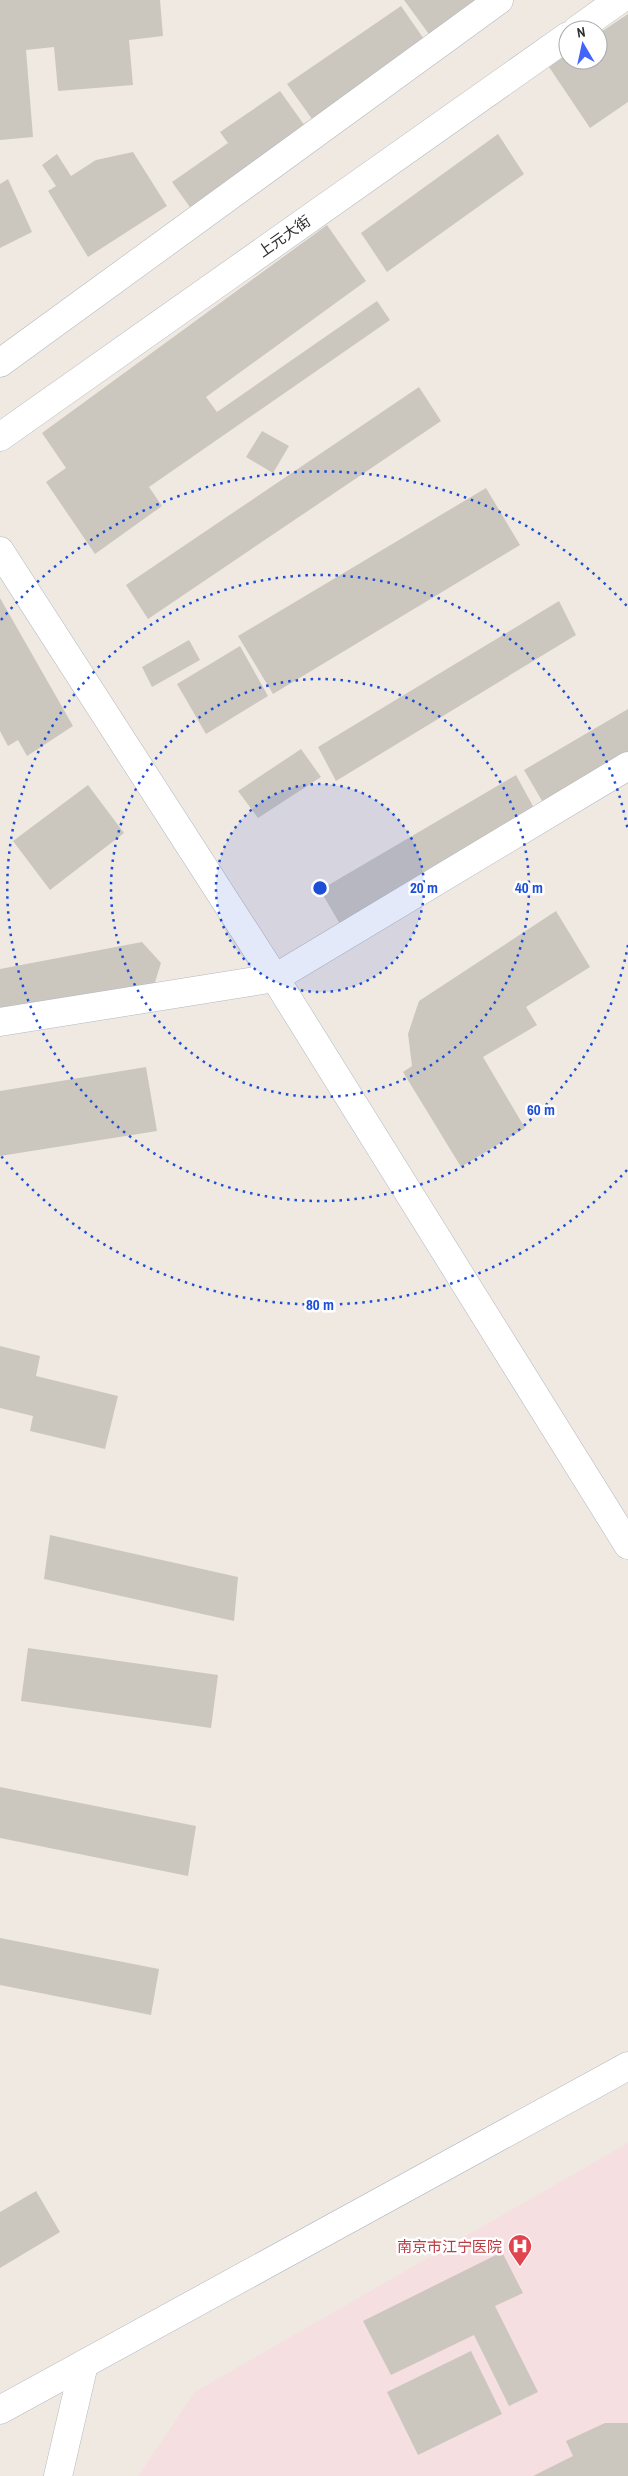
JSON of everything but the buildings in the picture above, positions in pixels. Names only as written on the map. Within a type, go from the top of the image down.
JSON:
[{"type":"street","points":[[0,363],[499,0]]},
{"type":"street","points":[[591,20],[619,0]]},
{"type":"street","name":"上元大街","points":[[0,437],[558,43]]},
{"type":"street","points":[[0,552],[275,978],[628,1545]]},
{"type":"street","points":[[0,1022],[275,978],[628,766]]},
{"type":"street","points":[[0,2410],[628,2066]]},
{"type":"street","points":[[58,2476],[84,2364]]},
{"type":"shaded area","name":"南京市江宁医院","points":[[628,2143],[628,2476],[138,2476],[195,2392]]},
{"type":"place","name":"南京市江宁医院","points":[[520,2267]]}]
